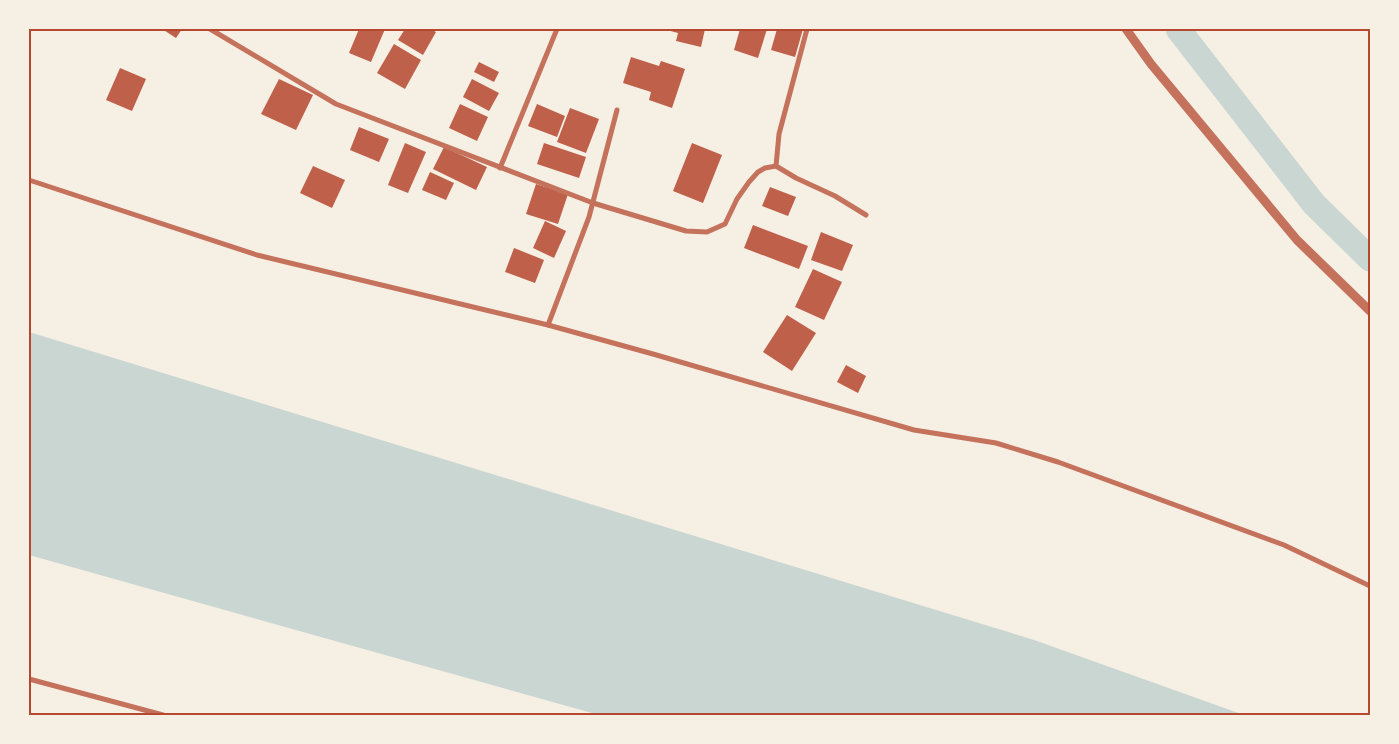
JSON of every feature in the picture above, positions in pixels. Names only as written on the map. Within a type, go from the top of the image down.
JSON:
[{"type":"street","points":[[210,29],[336,104],[593,203],[686,231],[707,232],[725,224],[737,199],[749,182],[758,172],[765,168],[776,166],[796,178],[835,196],[866,215]]},
{"type":"street","points":[[500,168],[557,29]]},
{"type":"street","points":[[776,166],[779,134],[807,29]]},
{"type":"street","points":[[1126,29],[1151,64],[1296,240],[1370,310]]},
{"type":"street","points":[[548,325],[593,203],[617,110]]},
{"type":"street","points":[[29,180],[257,255],[548,325],[914,430],[996,443],[1058,462],[1284,546],[1370,586]]},
{"type":"street","points":[[29,679],[163,715]]},
{"type":"shaded area","points":[[29,332],[1034,640],[1244,715],[599,715],[29,555]]},
{"type":"building","points":[[162,29],[182,29],[176,38]]},
{"type":"building","points":[[359,29],[385,29],[371,62],[349,53]]},
{"type":"building","points":[[405,29],[430,29],[436,32],[423,55],[398,40]]},
{"type":"building","points":[[663,29],[705,29],[701,47],[676,41],[678,33]]},
{"type":"building","points":[[740,29],[767,29],[758,58],[734,50]]},
{"type":"building","points":[[777,29],[803,29],[795,57],[771,50]]},
{"type":"building","points":[[394,44],[421,60],[405,89],[377,73]]},
{"type":"building","points":[[631,57],[659,66],[661,61],[685,69],[672,108],[649,100],[651,92],[623,83]]},
{"type":"building","points":[[479,62],[499,72],[494,82],[474,72]]},
{"type":"building","points":[[120,68],[146,79],[132,111],[106,100]]},
{"type":"building","points":[[279,79],[313,95],[296,130],[261,114]]},
{"type":"building","points":[[472,79],[499,93],[489,111],[463,97]]},
{"type":"building","points":[[460,104],[488,117],[477,141],[449,128]]},
{"type":"building","points":[[537,104],[565,116],[557,137],[528,126]]},
{"type":"building","points":[[570,108],[599,119],[586,153],[557,142]]},
{"type":"building","points":[[359,127],[389,139],[379,162],[350,150]]},
{"type":"building","points":[[405,143],[426,152],[408,193],[388,185]]},
{"type":"building","points":[[544,143],[586,157],[579,178],[537,164]]},
{"type":"building","points":[[692,143],[722,155],[703,203],[673,191]]},
{"type":"building","points":[[444,147],[487,167],[476,190],[433,169]]},
{"type":"building","points":[[313,166],[345,180],[332,208],[300,193]]},
{"type":"building","points":[[430,172],[454,183],[446,200],[422,190]]},
{"type":"building","points":[[536,184],[568,194],[558,224],[526,214]]},
{"type":"building","points":[[770,187],[796,197],[788,216],[762,206]]},
{"type":"building","points":[[545,221],[566,231],[554,258],[533,248]]},
{"type":"building","points":[[753,225],[808,246],[799,269],[744,248]]},
{"type":"building","points":[[821,232],[853,245],[842,271],[811,260]]},
{"type":"building","points":[[514,248],[544,260],[535,283],[505,272]]},
{"type":"building","points":[[813,269],[842,282],[824,320],[795,307]]},
{"type":"building","points":[[787,315],[816,333],[792,371],[763,352]]},
{"type":"building","points":[[846,365],[866,376],[858,393],[837,382]]},
{"type":"waterway","points":[[1178,29],[1314,204],[1370,259]]}]
